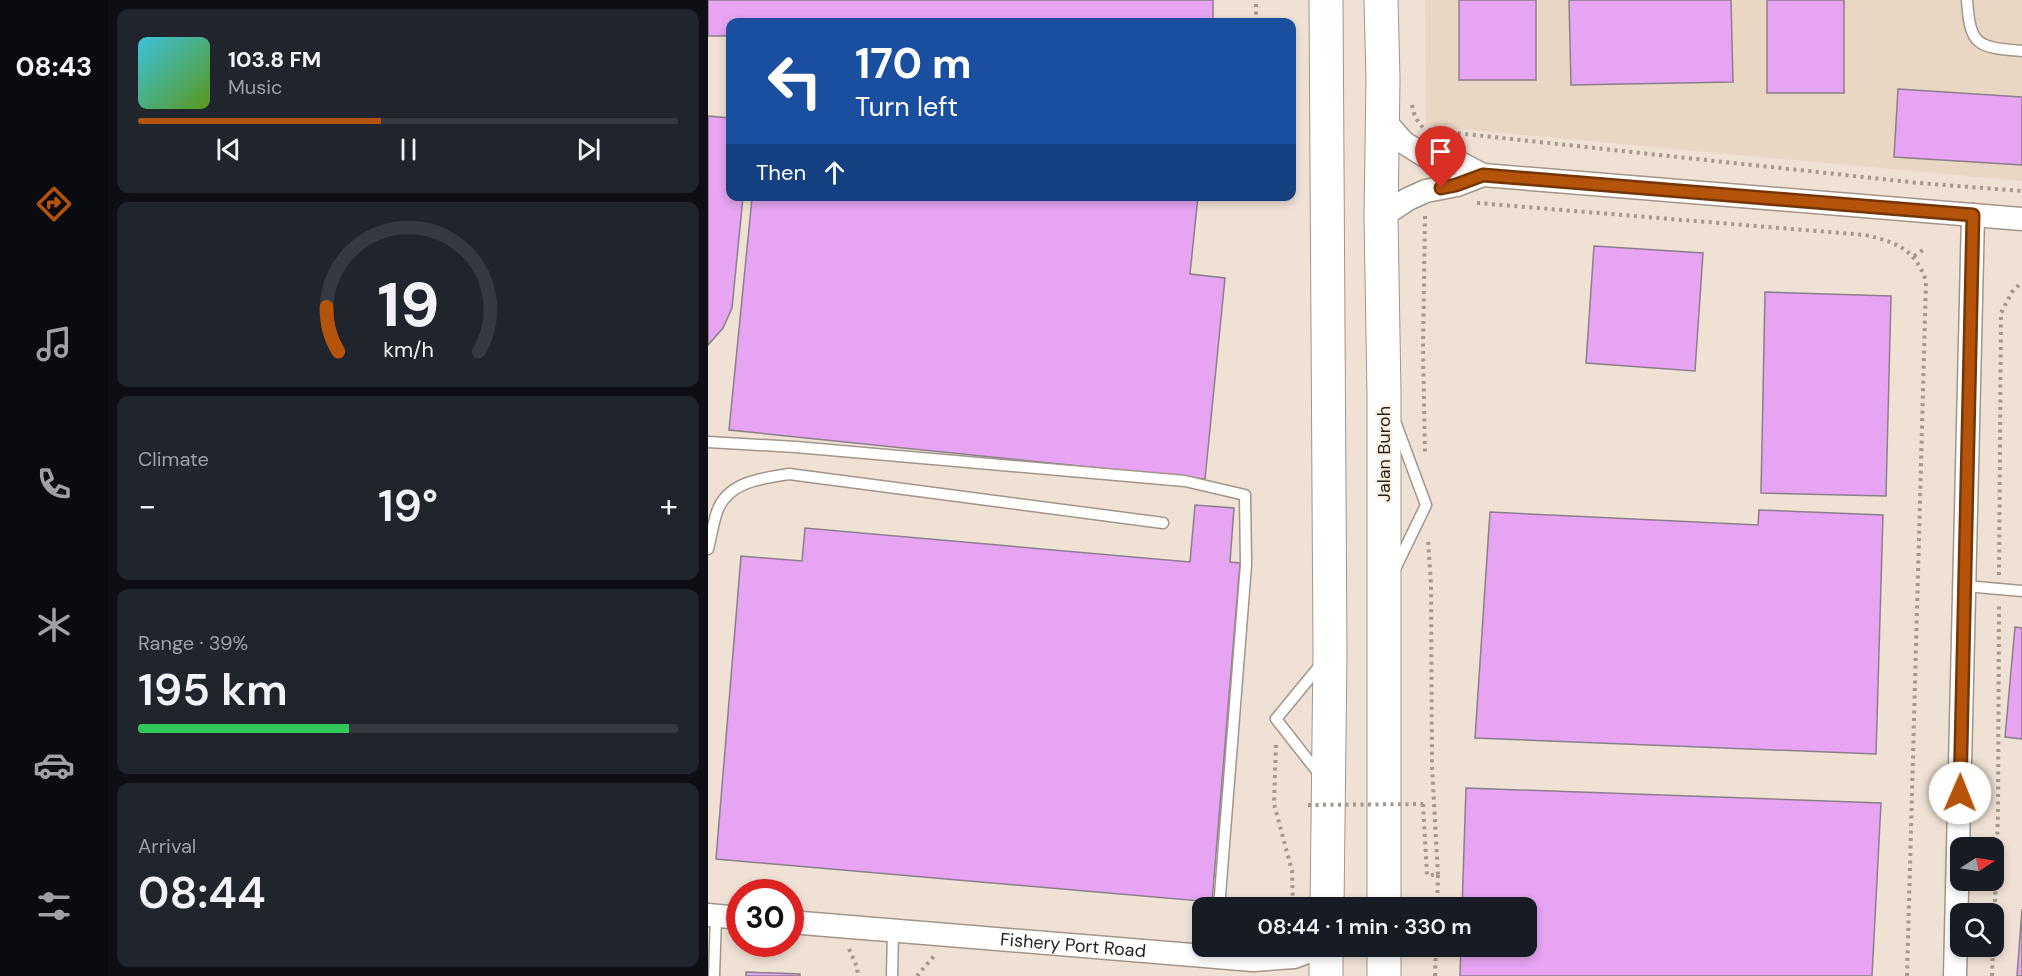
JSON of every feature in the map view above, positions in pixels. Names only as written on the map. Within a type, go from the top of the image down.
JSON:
[{"type":"highway","points":[[1326,0],[1330,654],[1318,796],[1326,897]]},
{"type":"highway","name":"Jalan Buroh","points":[[1381,0],[1384,897]]},
{"type":"highway","points":[[1325,957],[1326,976]]},
{"type":"highway","points":[[1384,957],[1384,976]]},
{"type":"street","points":[[1383,118],[1403,142],[1425,156],[1458,162],[1483,175],[2022,219]]},
{"type":"street","points":[[1381,217],[1408,199],[1426,191],[1456,185],[1483,175]]},
{"type":"street","points":[[1955,976],[1973,215]]},
{"type":"street","name":"Fishery Port Road","points":[[804,923],[1253,960],[1294,957]]},
{"type":"street","name":"Fishery Port Road","points":[[1253,960],[1281,968],[1294,976]]},
{"type":"lane","points":[[1967,0],[1970,28],[1976,40],[1985,46],[2022,51]]},
{"type":"lane","points":[[708,442],[796,447],[1173,480],[1245,495],[1246,565],[1220,897]]},
{"type":"lane","points":[[708,549],[717,510],[729,494],[753,480],[789,474],[1163,523]]},
{"type":"lane","points":[[1965,586],[2022,591]]},
{"type":"lane","points":[[1318,796],[1276,718],[1330,654]]},
{"type":"lane","points":[[712,916],[714,976]]},
{"type":"lane","points":[[892,976],[893,930]]},
{"type":"path","points":[[1256,0],[1256,18]]},
{"type":"path","points":[[1424,130],[1919,183],[2022,191]]},
{"type":"path","points":[[1472,202],[1865,235],[1890,241],[1914,256],[1921,266],[1926,281],[1907,976]]},
{"type":"path","points":[[1914,256],[1926,248]]},
{"type":"path","points":[[1276,718],[1274,804],[1292,871],[1293,897]]},
{"type":"path","points":[[1318,796],[1423,804],[1426,875]]},
{"type":"path","points":[[1437,897],[1438,875]]},
{"type":"path","points":[[845,943],[854,958],[858,976]]},
{"type":"path","points":[[917,976],[934,955]]},
{"type":"path","points":[[1436,957],[1436,976]]},
{"type":"path","points":[[1992,976],[1993,957]]},
{"type":"shaded area","points":[[1425,0],[2022,0],[2022,181],[1426,126]]},
{"type":"building","points":[[708,0],[1213,0],[1213,18],[726,18],[726,36],[708,36]]},
{"type":"building","points":[[1459,0],[1536,0],[1536,80],[1459,80]]},
{"type":"building","points":[[1569,0],[1731,0],[1733,82],[1571,85]]},
{"type":"building","points":[[1767,0],[1844,0],[1844,93],[1767,93]]},
{"type":"building","points":[[1898,89],[2022,97],[2022,165],[1894,157]]},
{"type":"building","points":[[708,116],[726,118],[726,201],[743,201],[732,308],[723,328],[708,345]]},
{"type":"building","points":[[752,201],[1197,201],[1190,274],[1225,278],[1205,479],[729,430]]},
{"type":"building","points":[[1594,246],[1703,253],[1695,371],[1586,363]]},
{"type":"building","points":[[1765,292],[1891,296],[1886,496],[1761,493]]},
{"type":"building","points":[[1195,505],[1234,508],[1230,562],[1240,563],[1212,897],[1192,897],[1192,900],[716,859],[741,556],[802,561],[805,528],[1190,562]]},
{"type":"building","points":[[1759,510],[1883,515],[1876,754],[1475,738],[1490,512],[1758,525]]},
{"type":"building","points":[[2015,627],[2022,628],[2022,739],[2005,737]]},
{"type":"building","points":[[1466,788],[1881,803],[1872,976],[1460,976],[1461,957],[1537,957],[1537,897],[1462,897]]},
{"type":"building","points":[[2022,909],[2022,976],[2017,976]]},
{"type":"building","points":[[746,972],[800,974],[800,976],[746,976]]},
{"type":"route","points":[[1441,188],[1483,175],[1973,215],[1960,793]]}]
